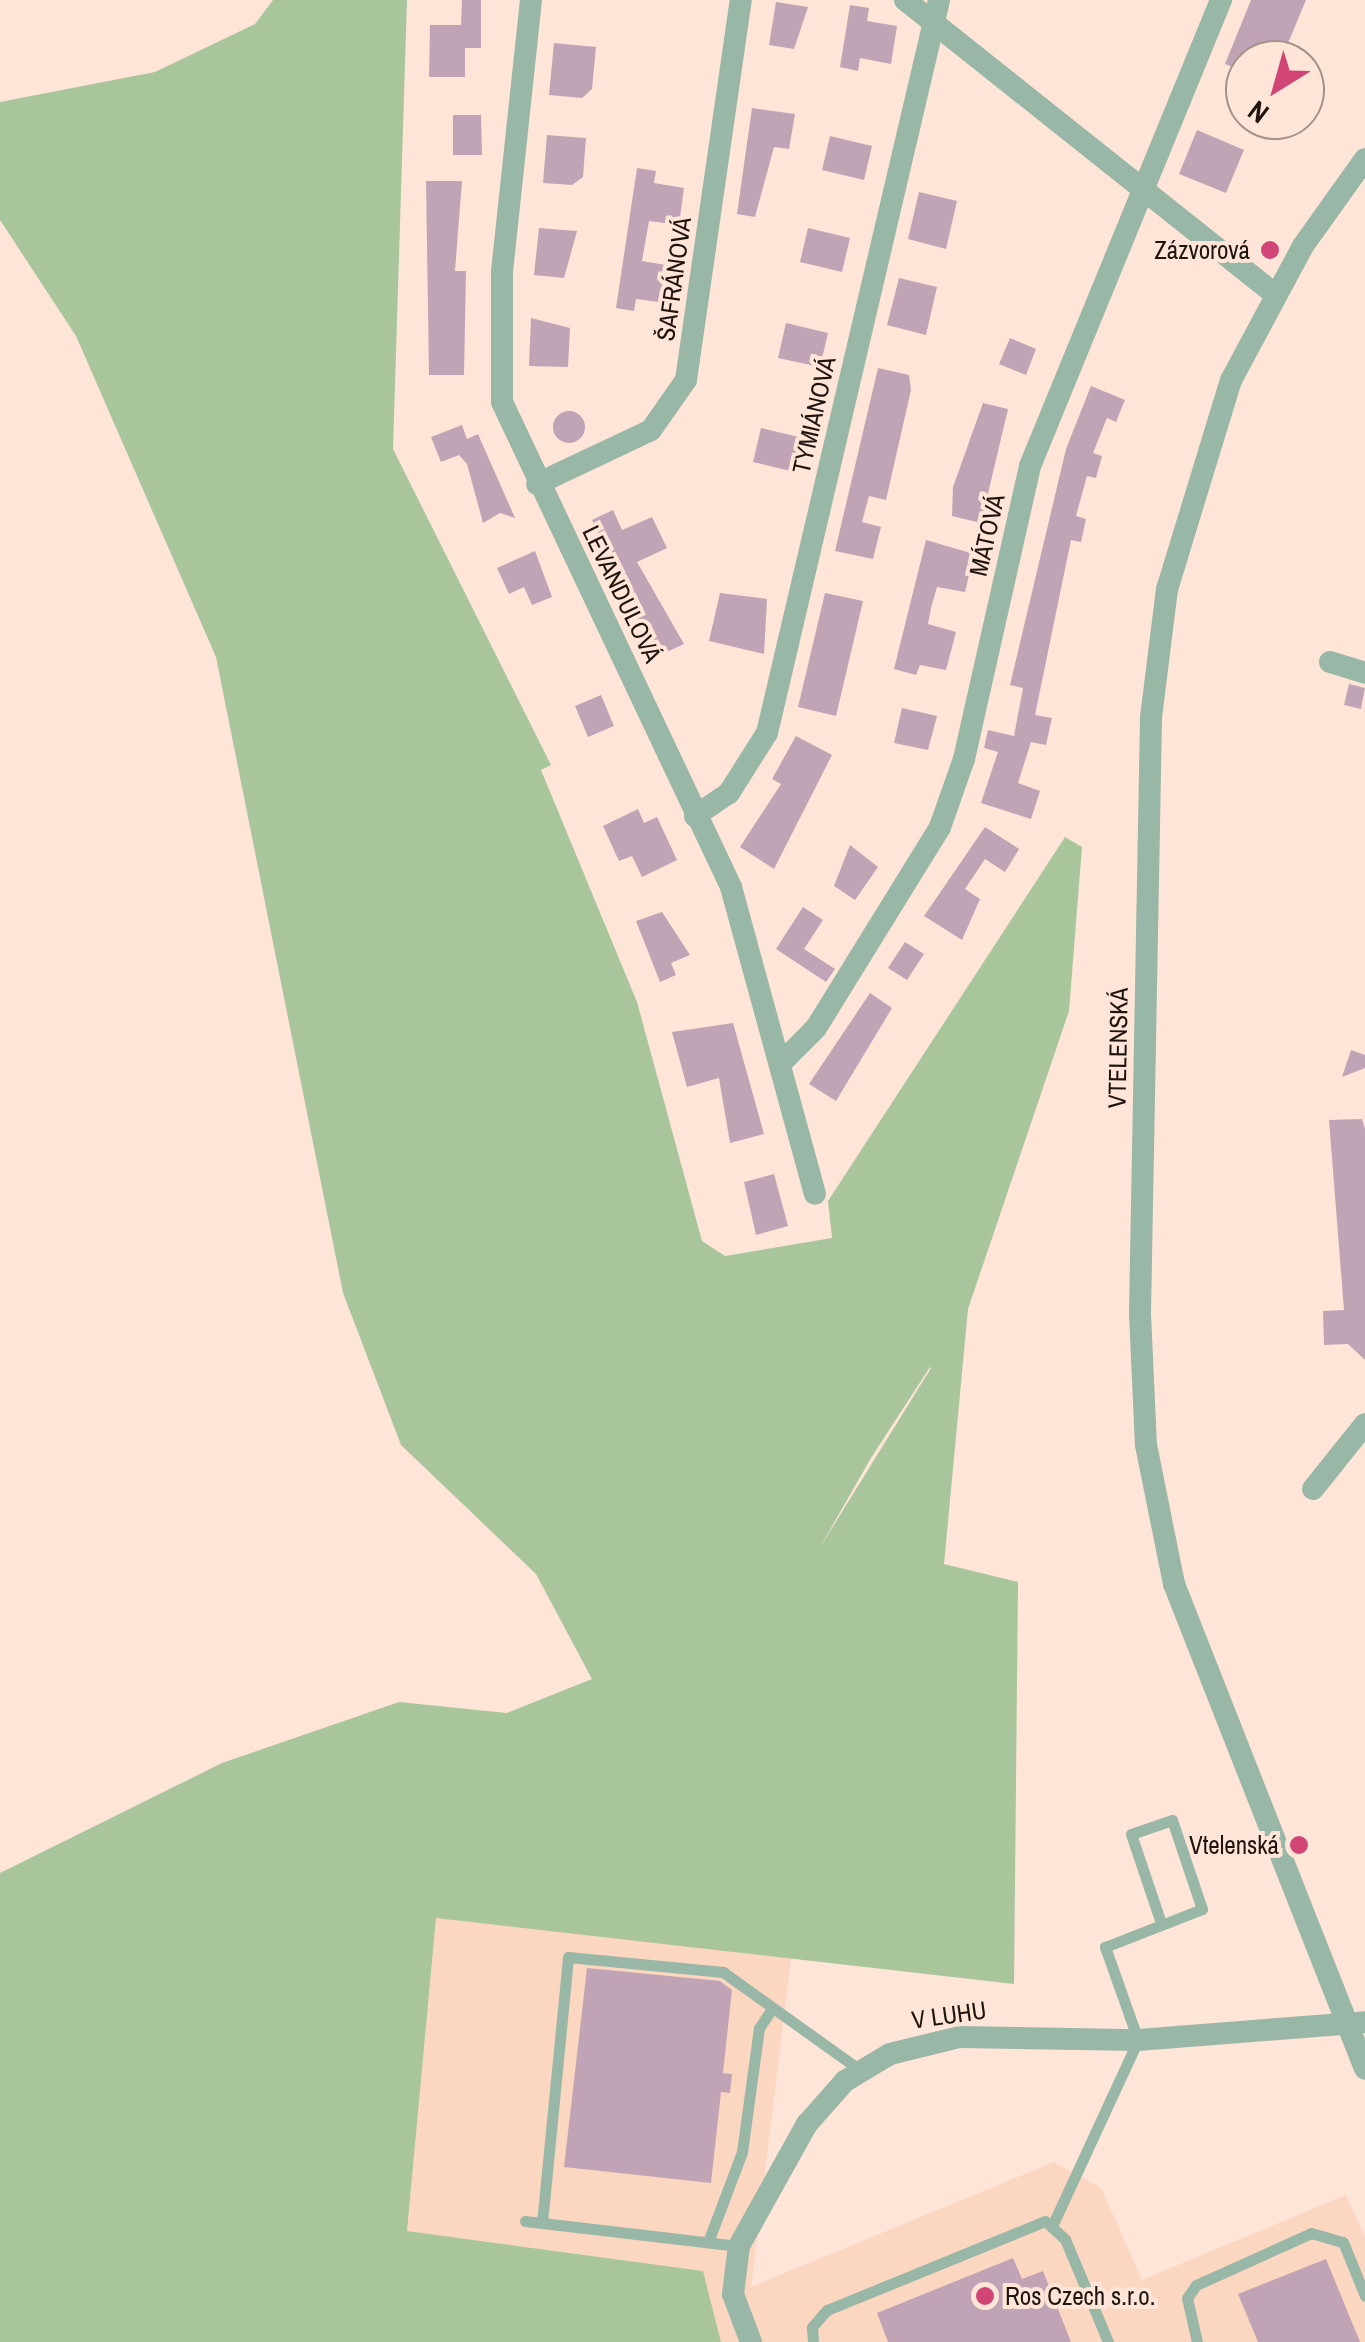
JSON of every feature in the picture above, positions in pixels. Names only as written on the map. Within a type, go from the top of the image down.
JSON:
[{"type":"street","name":"LEVANDULOVÁ","points":[[531,0],[497,350],[502,402],[741,915],[816,1194]]},
{"type":"street","name":"ŠAFRÁNOVÁ","points":[[537,484],[651,430],[686,380],[742,0]]},
{"type":"street","points":[[905,0],[937,11],[1146,194],[1274,294]]},
{"type":"street","name":"MÁTOVÁ","points":[[782,1063],[816,1028],[940,827],[964,758],[1030,466],[1146,194],[1154,150],[1221,0]]},
{"type":"street","name":"TYMIÁNOVÁ","points":[[696,816],[730,793],[767,733],[937,11]]},
{"type":"street","name":"VTELENSKÁ","points":[[1365,159],[1274,294],[1196,472],[1160,635],[1140,1364],[1152,1485],[1174,1584],[1356,2023],[1365,2069]]},
{"type":"street","points":[[1330,662],[1365,673]]},
{"type":"street","points":[[1313,1488],[1365,1424]]},
{"type":"street","name":"V LUHU","points":[[751,2342],[733,2294],[740,2246],[807,2124],[860,2070],[960,2037],[1138,2040],[1356,2023]]},
{"type":"lane","points":[[1108,2342],[1053,2224],[1138,2040],[1105,1947],[1202,1909],[1172,1820],[1130,1834],[1161,1922]]},
{"type":"lane","points":[[542,2223],[568,1957],[723,1972],[770,2010],[860,2070]]},
{"type":"lane","points":[[708,2242],[742,2152],[760,2028],[770,2010]]},
{"type":"lane","points":[[525,2221],[740,2246]]},
{"type":"lane","points":[[814,2342],[812,2327],[827,2310],[1031,2224],[1053,2224]]},
{"type":"lane","points":[[1197,2342],[1186,2298],[1196,2285],[1311,2233],[1343,2242],[1365,2296]]},
{"type":"shaded area","points":[[436,1917],[791,1958],[751,2287],[1054,2162],[1101,2188],[1142,2280],[1346,2195],[1365,2237],[1365,2342],[721,2342],[703,2271],[407,2231]]},
{"type":"green space","points":[[273,0],[407,0],[393,449],[551,765],[541,770],[637,1002],[702,1241],[725,1256],[832,1238],[828,1201],[1065,837],[1082,847],[1069,1011],[968,1309],[944,1564],[1018,1582],[1014,1984],[436,1918],[407,2231],[703,2271],[721,2342],[0,2342],[0,1873],[222,1763],[399,1702],[507,1713],[592,1679],[536,1574],[401,1445],[343,1293],[216,657],[76,336],[0,220],[0,102],[155,72],[255,24]],"holes":[[[931,1368],[819,1549],[871,1458]]]},
{"type":"building","points":[[462,0],[481,0],[481,48],[465,48],[465,77],[429,77],[430,25],[461,25]]},
{"type":"building","points":[[1251,0],[1306,0],[1289,40],[1235,40]]},
{"type":"building","points":[[776,2],[808,7],[794,49],[769,45]]},
{"type":"building","points":[[850,5],[869,8],[867,21],[897,26],[891,64],[860,58],[858,71],[840,67]]},
{"type":"building","points":[[554,43],[596,47],[592,89],[582,98],[549,95]]},
{"type":"building","points":[[752,108],[795,114],[789,149],[774,147],[755,217],[737,214]]},
{"type":"building","points":[[453,115],[481,115],[482,155],[453,155]]},
{"type":"building","points":[[1197,130],[1244,150],[1226,193],[1179,174]]},
{"type":"building","points":[[547,135],[586,138],[583,177],[572,185],[543,183]]},
{"type":"building","points":[[830,136],[872,146],[864,180],[822,170]]},
{"type":"building","points":[[637,168],[656,171],[654,183],[684,188],[679,225],[649,221],[642,261],[672,266],[667,303],[636,299],[634,311],[616,308]]},
{"type":"building","points":[[426,181],[462,181],[455,271],[466,271],[464,375],[429,375]]},
{"type":"building","points":[[919,192],[957,201],[946,249],[908,239]]},
{"type":"building","points":[[539,228],[577,231],[564,278],[534,275]]},
{"type":"building","points":[[808,228],[850,238],[842,272],[800,262]]},
{"type":"building","points":[[899,278],[937,287],[926,335],[887,325]]},
{"type":"building","points":[[531,318],[570,328],[568,367],[529,366]]},
{"type":"building","points":[[786,323],[828,333],[820,367],[778,358]]},
{"type":"building","points":[[1010,338],[1036,349],[1026,375],[999,364]]},
{"type":"building","points":[[878,368],[909,375],[911,390],[886,500],[869,496],[862,522],[881,527],[873,559],[835,551]]},
{"type":"building","points":[[1091,386],[1125,400],[1116,422],[1107,418],[1093,453],[1102,456],[1096,478],[1087,476],[1076,516],[1086,519],[1081,542],[1071,540],[1035,715],[1052,718],[1046,745],[1031,742],[1018,783],[1040,791],[1031,819],[981,803],[998,752],[984,748],[988,730],[1014,736],[1023,688],[1010,685],[1066,449]]},
{"type":"building","points":[[983,403],[1008,409],[981,523],[952,516],[953,487]]},
{"type":"building","points":[[569,411],[580,416],[585,427],[580,438],[569,443],[558,438],[553,427],[558,416]]},
{"type":"building","points":[[462,425],[467,439],[478,434],[515,518],[500,513],[483,523],[467,464],[459,455],[441,462],[431,437]]},
{"type":"building","points":[[761,428],[803,438],[795,472],[753,462]]},
{"type":"building","points":[[613,510],[622,530],[652,517],[667,548],[637,562],[684,644],[656,657],[592,520]]},
{"type":"building","points":[[926,540],[974,554],[965,592],[937,587],[931,608],[928,624],[956,632],[946,670],[920,665],[916,675],[894,669]]},
{"type":"building","points":[[535,551],[552,597],[532,605],[524,587],[509,594],[497,568]]},
{"type":"building","points":[[720,593],[767,599],[764,654],[709,641]]},
{"type":"building","points":[[825,593],[863,601],[836,716],[798,707]]},
{"type":"building","points":[[1349,684],[1365,688],[1361,709],[1344,705]]},
{"type":"building","points":[[601,695],[614,726],[588,737],[575,706]]},
{"type":"building","points":[[902,708],[937,716],[928,750],[894,743]]},
{"type":"building","points":[[796,736],[832,755],[774,869],[740,847],[781,784],[772,779]]},
{"type":"building","points":[[638,809],[644,823],[657,817],[677,860],[642,877],[632,856],[619,861],[603,826]]},
{"type":"building","points":[[985,827],[1019,849],[1005,872],[985,859],[965,889],[980,899],[962,940],[924,916]]},
{"type":"building","points":[[850,845],[878,867],[855,900],[834,886]]},
{"type":"building","points":[[803,907],[823,920],[804,949],[835,969],[826,982],[776,949]]},
{"type":"building","points":[[662,912],[690,955],[671,963],[676,975],[660,982],[636,921]]},
{"type":"building","points":[[905,942],[924,954],[907,980],[888,968]]},
{"type":"building","points":[[870,993],[892,1008],[836,1101],[809,1084]]},
{"type":"building","points":[[733,1023],[764,1134],[730,1143],[719,1078],[687,1087],[672,1032]]},
{"type":"building","points":[[1351,1050],[1365,1055],[1365,1068],[1342,1077]]},
{"type":"building","points":[[1362,1119],[1365,1360],[1348,1344],[1324,1345],[1323,1311],[1344,1310],[1329,1120]]},
{"type":"building","points":[[774,1174],[788,1226],[756,1235],[744,1182]]},
{"type":"building","points":[[587,1968],[720,1981],[732,1990],[723,2073],[732,2074],[730,2093],[721,2092],[711,2183],[564,2167]]},
{"type":"building","name":"Ros Czech s.r.o.","points":[[1013,2258],[1022,2279],[1043,2271],[1071,2342],[888,2342],[877,2313]]},
{"type":"building","points":[[1326,2259],[1360,2342],[1258,2342],[1238,2294]]},
{"type":"place","name":"Zázvorová","points":[[1270,250]]},
{"type":"place","name":"Vtelenská","points":[[1299,1845]]},
{"type":"place","name":"Ros Czech s.r.o.","points":[[985,2296]]}]
